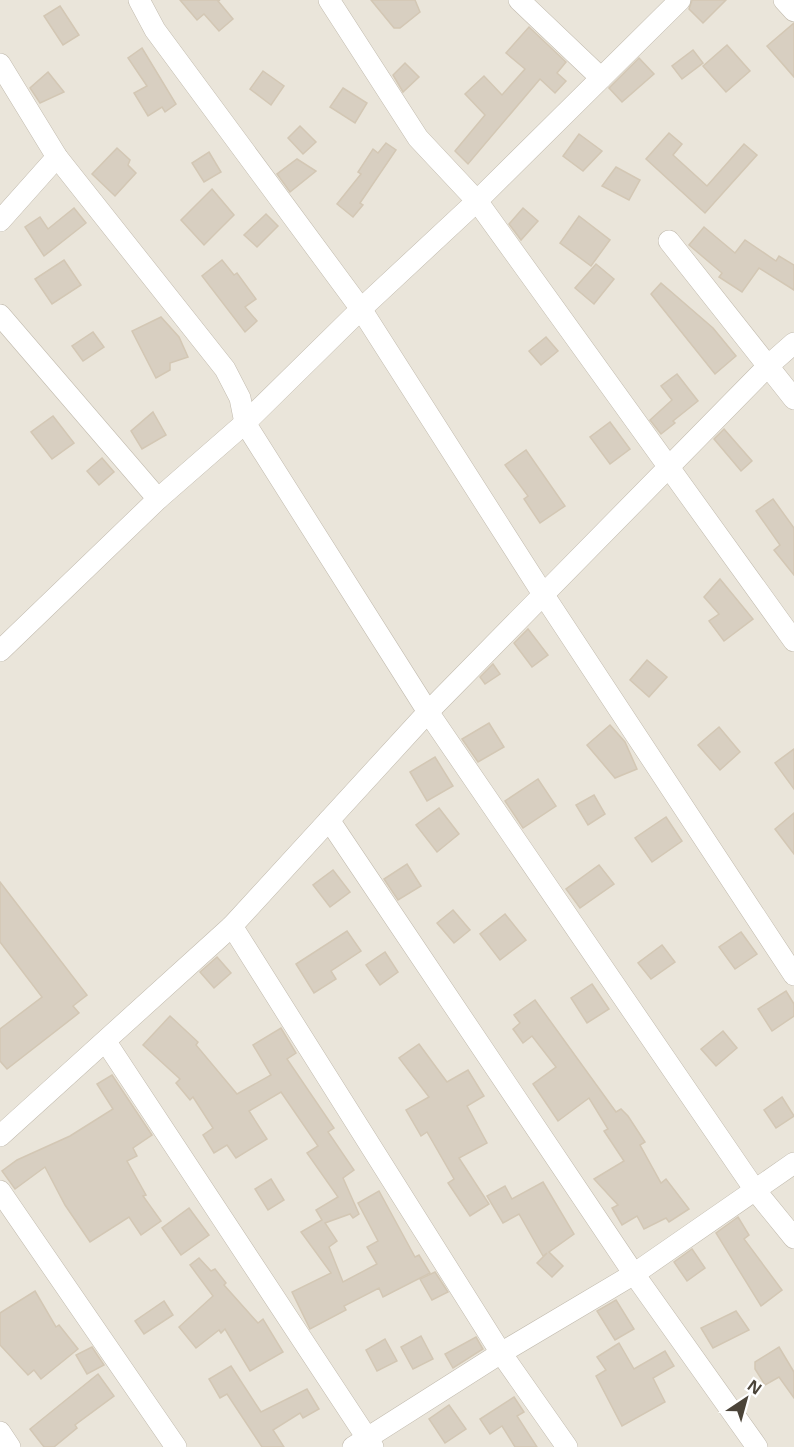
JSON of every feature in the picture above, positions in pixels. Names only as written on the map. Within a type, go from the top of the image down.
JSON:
[{"type":"street","points":[[139,0],[155,30],[361,309],[543,594],[794,975]]},
{"type":"street","points":[[329,0],[418,138],[477,201],[794,641]]},
{"type":"street","points":[[519,0],[602,78]]},
{"type":"street","points":[[0,651],[158,499],[245,423],[361,309],[477,201],[680,0]]},
{"type":"street","points":[[784,0],[794,11]]},
{"type":"street","points":[[0,64],[57,158],[225,369],[240,398],[245,423],[428,712],[755,1190],[794,1238]]},
{"type":"street","points":[[0,220],[57,158]]},
{"type":"street","points":[[669,241],[794,399]]},
{"type":"street","points":[[0,315],[158,499]]},
{"type":"street","points":[[0,1136],[232,926],[428,712],[769,365],[794,343]]},
{"type":"street","points":[[328,820],[634,1274],[757,1447]]},
{"type":"street","points":[[232,926],[501,1353],[567,1447]]},
{"type":"street","points":[[106,1042],[364,1444],[501,1353],[634,1274],[794,1164]]},
{"type":"street","points":[[0,1191],[176,1447]]},
{"type":"street","points":[[0,1432],[10,1447]]},
{"type":"shaded area","points":[[0,0],[794,0],[794,1447],[0,1447]]},
{"type":"building","points":[[180,0],[220,0],[218,1],[233,19],[219,31],[204,14],[197,20]]},
{"type":"building","points":[[371,0],[415,0],[420,12],[400,28],[394,28]]},
{"type":"building","points":[[692,0],[726,0],[703,23],[689,9]]},
{"type":"building","points":[[60,6],[79,35],[63,45],[44,16]]},
{"type":"building","points":[[794,23],[794,77],[767,46]]},
{"type":"building","points":[[529,27],[566,62],[557,73],[566,81],[555,93],[540,79],[468,164],[455,151],[485,115],[465,94],[484,76],[502,95],[525,69],[506,53]]},
{"type":"building","points":[[727,45],[750,71],[726,92],[703,66]]},
{"type":"building","points":[[142,48],[176,104],[165,112],[162,107],[148,116],[134,93],[147,86],[128,58]]},
{"type":"building","points":[[693,50],[703,63],[682,79],[672,66]]},
{"type":"building","points":[[639,58],[654,74],[622,102],[609,88]]},
{"type":"building","points":[[405,63],[419,77],[403,92],[393,75]]},
{"type":"building","points":[[263,71],[284,86],[271,105],[250,89]]},
{"type":"building","points":[[48,72],[64,92],[40,103],[30,88]]},
{"type":"building","points":[[343,88],[367,103],[355,123],[330,107]]},
{"type":"building","points":[[300,126],[316,142],[303,154],[288,138]]},
{"type":"building","points":[[669,133],[682,144],[673,155],[707,186],[744,144],[757,155],[705,213],[646,159]]},
{"type":"building","points":[[579,134],[602,151],[583,171],[563,156]]},
{"type":"building","points":[[386,143],[396,150],[360,203],[363,205],[353,217],[337,204],[361,174],[358,172],[373,149],[378,153]]},
{"type":"building","points":[[117,148],[130,160],[128,165],[136,173],[115,196],[92,174]]},
{"type":"building","points":[[209,152],[221,172],[204,182],[192,163]]},
{"type":"building","points":[[297,159],[316,171],[290,192],[277,174]]},
{"type":"building","points":[[616,167],[640,180],[629,200],[602,186]]},
{"type":"building","points":[[212,189],[234,215],[204,245],[181,220]]},
{"type":"building","points":[[74,208],[86,223],[44,256],[25,227],[40,217],[48,229]]},
{"type":"building","points":[[523,208],[538,221],[521,240],[509,224]]},
{"type":"building","points":[[266,214],[278,226],[257,247],[244,235]]},
{"type":"building","points":[[579,216],[610,240],[591,266],[560,243]]},
{"type":"building","points":[[704,227],[735,253],[745,240],[776,261],[779,256],[794,265],[794,290],[759,268],[742,292],[719,277],[722,273],[689,245]]},
{"type":"building","points":[[64,260],[81,285],[52,304],[35,279]]},
{"type":"building","points":[[222,260],[234,275],[237,273],[256,299],[245,307],[257,321],[245,332],[202,276]]},
{"type":"building","points":[[596,264],[614,279],[594,304],[575,288]]},
{"type":"building","points":[[661,283],[713,328],[736,356],[715,374],[651,294]]},
{"type":"building","points":[[161,317],[179,337],[188,357],[170,363],[170,370],[156,378],[132,331]]},
{"type":"building","points":[[93,332],[104,347],[83,361],[72,346]]},
{"type":"building","points":[[546,337],[558,351],[541,365],[529,351]]},
{"type":"building","points":[[677,374],[698,401],[661,434],[650,420],[672,400],[661,386]]},
{"type":"building","points":[[153,412],[166,435],[142,449],[131,431]]},
{"type":"building","points":[[53,416],[74,443],[52,459],[31,432]]},
{"type":"building","points":[[610,422],[630,449],[610,464],[590,437]]},
{"type":"building","points":[[724,429],[752,461],[741,471],[714,439]]},
{"type":"building","points":[[526,450],[565,506],[540,523],[524,499],[528,496],[505,465]]},
{"type":"building","points":[[102,458],[114,472],[99,485],[87,471]]},
{"type":"building","points":[[773,499],[794,528],[794,575],[774,550],[780,545],[756,511]]},
{"type":"building","points":[[720,579],[753,619],[724,641],[709,621],[719,614],[704,597]]},
{"type":"building","points":[[528,629],[548,655],[532,667],[514,643]]},
{"type":"building","points":[[647,660],[667,677],[649,697],[630,680]]},
{"type":"building","points":[[493,664],[500,674],[485,684],[480,677]]},
{"type":"building","points":[[489,723],[504,747],[478,762],[462,739]]},
{"type":"building","points":[[610,725],[625,742],[637,769],[615,778],[587,745]]},
{"type":"building","points":[[719,727],[740,752],[720,770],[698,745]]},
{"type":"building","points":[[794,749],[794,789],[775,763]]},
{"type":"building","points":[[435,757],[453,786],[427,801],[410,772]]},
{"type":"building","points":[[538,779],[556,806],[523,828],[505,801]]},
{"type":"building","points":[[594,795],[605,814],[588,825],[576,805]]},
{"type":"building","points":[[439,808],[459,834],[437,852],[416,825]]},
{"type":"building","points":[[794,813],[794,854],[775,829]]},
{"type":"building","points":[[666,817],[682,841],[652,862],[635,838]]},
{"type":"building","points":[[407,864],[421,886],[398,900],[384,879]]},
{"type":"building","points":[[599,865],[614,884],[580,908],[566,889]]},
{"type":"building","points":[[333,870],[350,892],[330,907],[313,885]]},
{"type":"building","points":[[0,882],[87,995],[73,1006],[79,1013],[7,1069],[0,1061],[0,1029],[42,997],[0,942]]},
{"type":"building","points":[[453,910],[470,930],[454,943],[437,923]]},
{"type":"building","points":[[505,914],[526,940],[500,960],[480,934]]},
{"type":"building","points":[[347,931],[361,951],[331,971],[336,979],[314,993],[296,964]]},
{"type":"building","points":[[741,932],[757,954],[735,969],[719,947]]},
{"type":"building","points":[[662,945],[675,962],[651,979],[638,963]]},
{"type":"building","points":[[385,952],[398,972],[380,985],[366,965]]},
{"type":"building","points":[[217,957],[231,973],[214,988],[200,972]]},
{"type":"building","points":[[592,984],[609,1009],[587,1023],[571,998]]},
{"type":"building","points":[[786,991],[794,1004],[794,1016],[772,1031],[758,1009]]},
{"type":"building","points":[[535,1000],[616,1112],[621,1109],[628,1116],[645,1142],[640,1145],[661,1183],[666,1179],[689,1209],[669,1222],[666,1218],[644,1229],[637,1216],[622,1225],[612,1208],[618,1205],[594,1179],[624,1161],[604,1131],[608,1129],[589,1098],[558,1121],[533,1084],[556,1067],[532,1036],[523,1043],[513,1029],[520,1023],[514,1015]]},
{"type":"building","points":[[170,1016],[198,1042],[196,1045],[237,1094],[271,1075],[253,1045],[281,1028],[296,1053],[287,1059],[334,1128],[328,1132],[354,1170],[343,1178],[359,1214],[353,1218],[350,1214],[325,1223],[337,1241],[329,1247],[343,1282],[377,1264],[367,1247],[378,1241],[358,1203],[379,1191],[415,1257],[419,1255],[430,1273],[383,1297],[379,1288],[344,1306],[346,1310],[310,1329],[292,1292],[331,1273],[301,1232],[322,1220],[316,1210],[338,1197],[307,1153],[318,1146],[281,1092],[249,1111],[267,1139],[236,1158],[227,1145],[214,1153],[203,1135],[213,1128],[193,1097],[190,1100],[176,1083],[180,1079],[143,1045]]},
{"type":"building","points":[[723,1031],[737,1048],[716,1066],[701,1049]]},
{"type":"building","points":[[419,1044],[447,1082],[468,1070],[484,1096],[467,1106],[487,1143],[459,1158],[489,1204],[470,1216],[448,1183],[454,1179],[427,1132],[421,1136],[406,1110],[429,1097],[399,1058]]},
{"type":"building","points":[[112,1075],[152,1135],[133,1148],[137,1156],[127,1161],[146,1195],[143,1196],[161,1221],[141,1235],[129,1217],[90,1242],[65,1205],[45,1167],[15,1189],[2,1171],[17,1160],[70,1136],[113,1109],[97,1084]]},
{"type":"building","points":[[782,1097],[794,1116],[776,1128],[764,1110]]},
{"type":"building","points":[[271,1179],[284,1200],[268,1210],[255,1189]]},
{"type":"building","points":[[543,1182],[574,1234],[549,1252],[563,1266],[552,1277],[537,1263],[547,1253],[543,1256],[519,1214],[503,1223],[487,1196],[505,1186],[512,1199]]},
{"type":"building","points":[[189,1208],[209,1235],[181,1255],[162,1228]]},
{"type":"building","points":[[738,1217],[749,1235],[744,1239],[782,1290],[761,1306],[716,1233]]},
{"type":"building","points":[[692,1249],[705,1268],[687,1281],[674,1262]]},
{"type":"building","points":[[199,1258],[211,1271],[215,1269],[226,1283],[224,1285],[258,1323],[263,1319],[283,1352],[250,1371],[225,1329],[221,1333],[219,1330],[196,1348],[179,1327],[213,1296],[190,1265]]},
{"type":"building","points":[[435,1272],[448,1292],[432,1300],[420,1279]]},
{"type":"building","points":[[35,1291],[56,1327],[59,1325],[78,1349],[41,1379],[34,1370],[28,1375],[0,1345],[0,1313]]},
{"type":"building","points":[[616,1300],[634,1329],[615,1340],[597,1311]]},
{"type":"building","points":[[164,1301],[173,1315],[144,1334],[135,1321]]},
{"type":"building","points":[[736,1311],[749,1330],[713,1348],[701,1328]]},
{"type":"building","points":[[421,1336],[433,1359],[413,1369],[401,1347]]},
{"type":"building","points":[[476,1337],[483,1349],[453,1368],[445,1354]]},
{"type":"building","points":[[385,1339],[397,1361],[377,1371],[366,1350]]},
{"type":"building","points":[[619,1343],[634,1369],[665,1351],[674,1366],[653,1378],[665,1402],[622,1426],[596,1376],[606,1370],[597,1357]]},
{"type":"building","points":[[92,1347],[104,1365],[87,1374],[76,1355]]},
{"type":"building","points":[[779,1347],[794,1372],[794,1398],[779,1377],[765,1385],[755,1369],[755,1362]]},
{"type":"building","points":[[231,1366],[261,1412],[307,1389],[319,1409],[303,1418],[300,1413],[273,1430],[284,1447],[262,1447],[227,1394],[220,1398],[209,1379]]},
{"type":"building","points":[[98,1374],[114,1396],[75,1425],[77,1428],[54,1447],[44,1447],[30,1429]]},
{"type":"building","points":[[514,1397],[524,1412],[517,1416],[537,1447],[515,1447],[502,1426],[490,1434],[480,1419]]},
{"type":"building","points":[[449,1405],[466,1429],[445,1443],[429,1419]]}]
